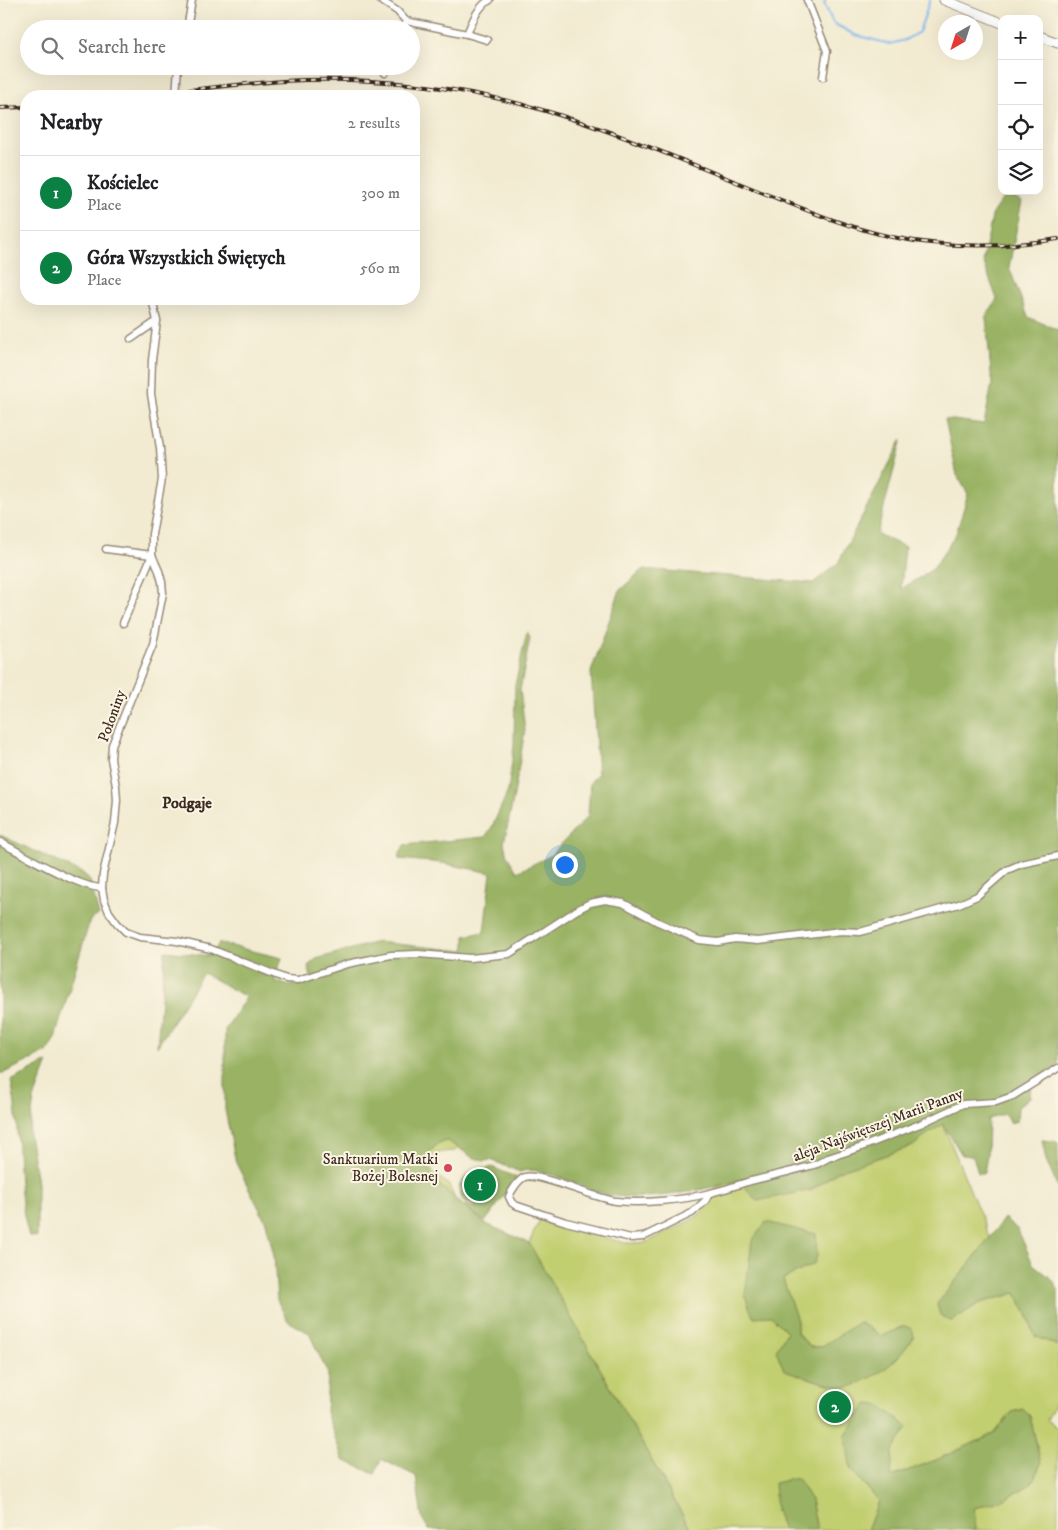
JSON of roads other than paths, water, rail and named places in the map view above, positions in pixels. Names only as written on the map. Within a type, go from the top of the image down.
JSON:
[{"type":"street","points":[[189,20],[192,0]]},
{"type":"street","points":[[380,0],[397,11],[404,20]]},
{"type":"street","points":[[467,34],[475,16],[485,2],[490,0]]},
{"type":"street","points":[[807,0],[827,51],[823,77]]},
{"type":"street","points":[[944,0],[998,21]]},
{"type":"street","points":[[420,25],[487,40]]},
{"type":"street","points":[[1043,37],[1058,43]]},
{"type":"street","points":[[176,90],[177,75]]},
{"type":"street","name":"Połoniny","points":[[153,305],[157,321],[152,360],[151,394],[160,448],[162,478],[152,534],[152,555],[162,582],[161,608],[151,650],[112,745],[117,800],[115,823],[103,874],[102,888],[109,912],[126,932],[140,938],[177,942],[211,949],[286,979],[298,980],[347,964],[384,957],[418,954],[470,958],[509,954],[577,910],[605,900],[623,903],[658,922],[700,940],[718,942],[735,939],[758,941],[841,931],[860,932],[959,904],[976,896],[1007,870],[1021,864],[1058,856]]},
{"type":"street","points":[[131,339],[157,321]]},
{"type":"street","points":[[106,549],[152,555],[123,623]]},
{"type":"street","points":[[0,842],[77,881],[94,888],[102,888]]},
{"type":"street","name":"aleja Najświętszej Marii Panny","points":[[709,1194],[706,1200],[685,1218],[651,1235],[630,1238],[566,1222],[512,1203],[508,1197],[525,1177],[534,1176],[600,1199],[629,1202],[666,1200],[709,1194],[817,1164],[828,1158],[920,1124],[963,1104],[1004,1100],[1014,1096],[1058,1068]]},
{"type":"waterway","points":[[826,0],[824,3],[833,23],[855,35],[890,44],[905,40],[919,32],[930,0]]},
{"type":"railway","points":[[188,90],[305,80],[391,82],[448,89],[532,107],[591,125],[809,211],[875,233],[912,241],[975,246],[1058,239]]},
{"type":"railway","points":[[0,108],[20,107]]},
{"type":"place","name":"Sanktuarium Matki Bożej Bolesnej","points":[[448,1168]]},
{"type":"place","name":"Kościelec","points":[[480,1185]]},
{"type":"place","name":"Góra Wszystkich Świętych","points":[[835,1407]]},
{"type":"district","name":"Podgaje","points":[[187,803]]}]
